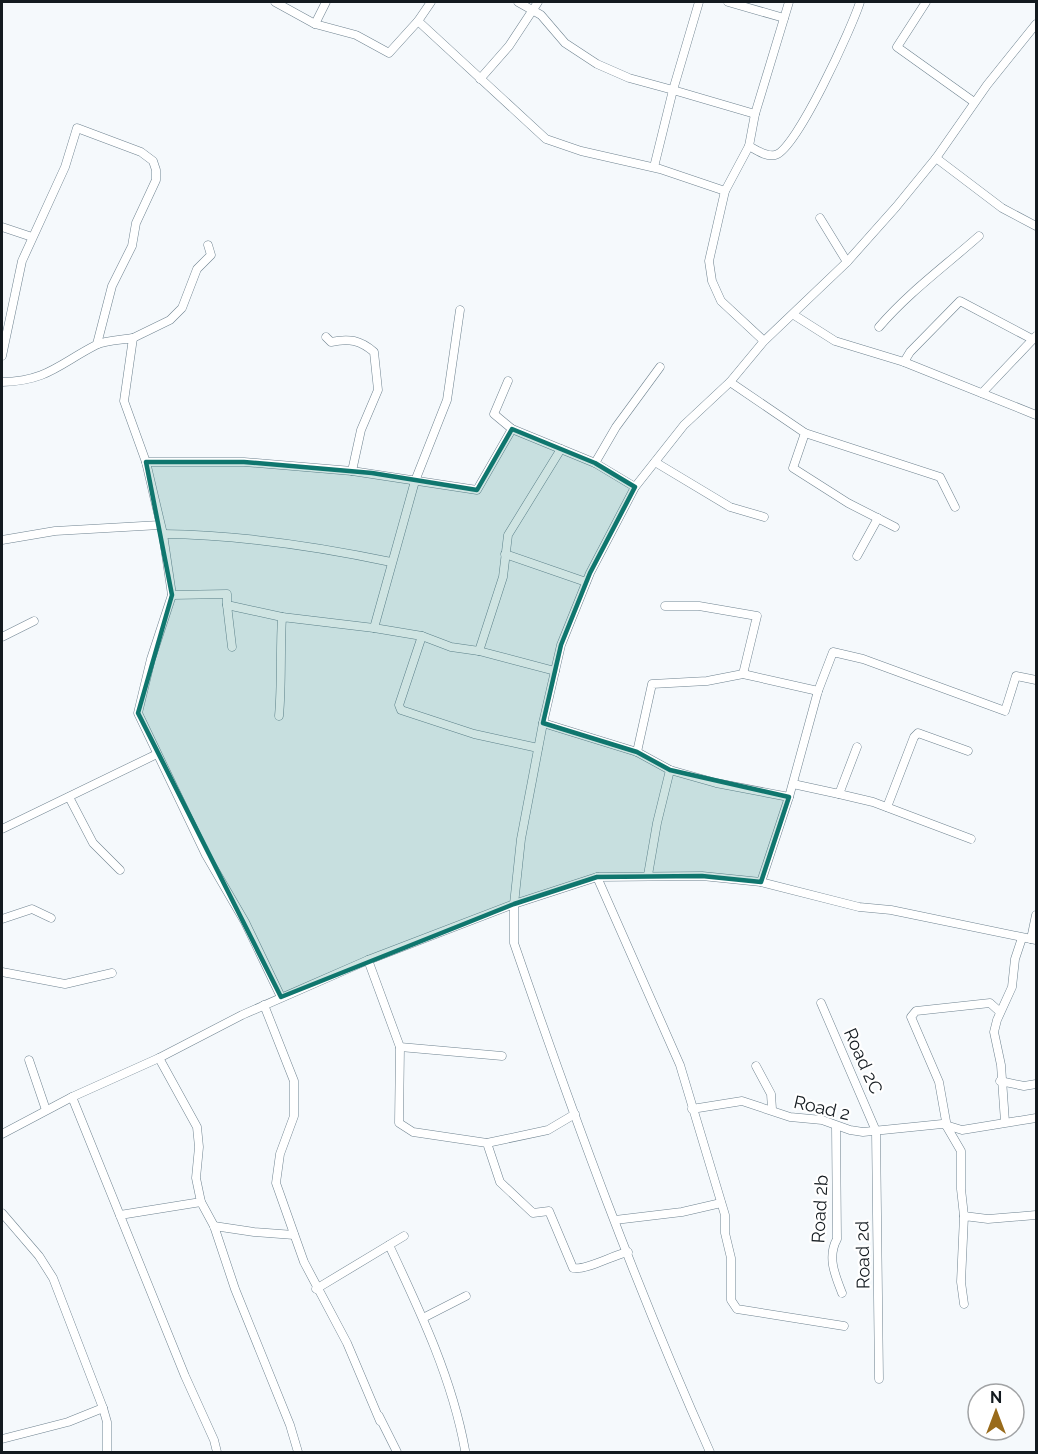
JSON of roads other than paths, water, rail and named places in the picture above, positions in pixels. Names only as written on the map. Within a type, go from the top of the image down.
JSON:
[{"type":"street","points":[[275,2],[315,24],[356,35],[389,53],[418,21],[431,2]]},
{"type":"street","points":[[315,24],[326,2]]},
{"type":"street","points":[[518,2],[541,15],[565,44],[597,64],[629,78],[755,114]]},
{"type":"street","points":[[480,79],[509,46],[538,2]]},
{"type":"street","points":[[654,167],[699,2]]},
{"type":"street","points":[[728,2],[784,18]]},
{"type":"street","points":[[764,341],[721,301],[712,281],[710,261],[725,191],[749,146],[755,114],[789,2]]},
{"type":"street","points":[[749,146],[762,153],[775,155],[785,150],[822,85],[860,2]]},
{"type":"street","points":[[926,2],[897,47],[974,102]]},
{"type":"street","points":[[418,21],[546,139],[581,151],[654,167],[725,191]]},
{"type":"street","points":[[710,1452],[664,1349],[575,1114],[514,943],[514,904],[521,838],[543,723],[561,645],[586,582],[635,487],[684,425],[730,382],[764,341],[794,315],[847,262],[936,158],[974,102],[1036,24]]},
{"type":"street","points":[[2,356],[22,261],[65,166],[78,128],[141,152],[153,161],[156,180],[136,222],[132,246],[112,286],[97,344]]},
{"type":"street","points":[[936,158],[1002,208],[1036,226]]},
{"type":"street","points":[[820,218],[847,262]]},
{"type":"street","points":[[2,227],[32,237]]},
{"type":"street","points":[[879,327],[909,298],[921,282],[978,236]]},
{"type":"street","points":[[2,382],[20,381],[52,372],[97,344],[133,338],[170,320],[182,308],[197,269],[211,255],[208,245]]},
{"type":"street","points":[[904,362],[910,352],[960,301],[1034,338],[1027,349],[982,393]]},
{"type":"street","points":[[374,628],[415,481],[447,400],[460,310]]},
{"type":"street","points":[[794,315],[835,341],[904,362],[1036,416]]},
{"type":"street","points":[[133,338],[124,401],[146,462],[164,534],[172,596],[139,703],[138,713],[206,855],[244,922],[281,997]]},
{"type":"street","points":[[326,338],[330,342],[355,340],[374,352],[378,390],[361,430],[352,471]]},
{"type":"street","points":[[595,463],[616,427],[660,367]]},
{"type":"street","points":[[508,381],[494,414],[512,429],[595,463],[635,487]]},
{"type":"street","points":[[730,382],[805,433],[940,477],[955,507]]},
{"type":"street","points":[[146,462],[244,462],[352,471],[477,490],[512,429]]},
{"type":"street","points":[[805,433],[793,468],[896,527]]},
{"type":"street","points":[[478,651],[503,578],[508,535],[561,449]]},
{"type":"street","points":[[655,462],[730,507],[764,517]]},
{"type":"street","points":[[857,556],[878,518]]},
{"type":"street","points":[[2,536],[160,525]]},
{"type":"street","points":[[164,534],[197,535],[328,549],[391,562]]},
{"type":"street","points":[[505,554],[586,582]]},
{"type":"street","points":[[172,596],[227,594],[232,647]]},
{"type":"street","points":[[227,605],[282,617],[422,636],[451,647],[478,651],[555,671]]},
{"type":"street","points":[[665,606],[699,606],[757,616],[743,674]]},
{"type":"street","points":[[279,716],[283,677],[280,652],[282,617]]},
{"type":"street","points":[[2,637],[34,621]]},
{"type":"street","points":[[422,636],[399,705],[401,710],[474,734],[538,748]]},
{"type":"street","points":[[761,882],[793,784],[818,691],[833,652],[863,659],[1005,711],[1016,676],[1036,680]]},
{"type":"street","points":[[637,752],[652,684],[707,681],[743,674],[818,691]]},
{"type":"street","points":[[543,723],[637,752],[670,770],[716,783],[789,797]]},
{"type":"street","points":[[887,807],[914,737],[918,733],[968,751]]},
{"type":"street","points":[[839,794],[857,747]]},
{"type":"street","points":[[2,829],[157,754]]},
{"type":"street","points":[[648,875],[657,823],[670,770]]},
{"type":"street","points":[[793,784],[887,807],[971,839]]},
{"type":"street","points":[[69,797],[93,843],[120,870]]},
{"type":"street","points":[[2,1134],[72,1096],[159,1058],[281,997],[368,960],[514,904],[597,877],[702,876],[761,882],[859,907],[891,910],[1034,940],[1036,915]]},
{"type":"street","points":[[597,877],[626,948],[668,1034],[721,1203],[731,1257],[731,1300],[737,1309],[844,1326]]},
{"type":"street","points":[[2,919],[32,909],[51,918]]},
{"type":"street","points":[[1005,1122],[1000,1060],[994,1041],[996,1020],[1012,987],[1015,959],[1022,938]]},
{"type":"street","points":[[368,960],[400,1047],[399,1123],[413,1132],[487,1143],[548,1130],[575,1114]]},
{"type":"street","points":[[2,972],[64,984],[112,973]]},
{"type":"street","name":"Road 2C","points":[[821,1003],[876,1131]]},
{"type":"street","points":[[964,1304],[961,1282],[964,1216],[961,1151],[947,1127],[939,1082],[911,1022],[912,1013],[956,1005],[990,1003],[1000,1012]]},
{"type":"street","points":[[264,1005],[294,1081],[294,1116],[279,1154],[276,1183],[316,1288],[345,1340],[380,1421]]},
{"type":"street","points":[[400,1047],[502,1056]]},
{"type":"street","points":[[159,1058],[189,1108],[200,1135],[196,1178],[201,1202],[214,1226],[235,1289],[290,1425],[298,1452]]},
{"type":"street","points":[[29,1060],[46,1110]]},
{"type":"street","points":[[756,1066],[771,1094],[772,1109]]},
{"type":"street","points":[[1000,1081],[1024,1086],[1036,1084]]},
{"type":"street","points":[[72,1096],[217,1452]]},
{"type":"street","name":"Road 2","points":[[692,1110],[742,1101],[772,1109],[790,1117],[822,1120],[849,1130],[876,1131],[942,1124],[962,1130],[1036,1118]]},
{"type":"street","name":"Road 2b","points":[[836,1126],[837,1239],[832,1247],[833,1271],[842,1293]]},
{"type":"street","name":"Road 2d","points":[[876,1131],[879,1379]]},
{"type":"street","points":[[487,1143],[500,1182],[533,1213],[549,1211],[573,1268],[581,1269],[609,1256],[628,1252]]},
{"type":"street","points":[[120,1215],[201,1202]]},
{"type":"street","points":[[615,1221],[682,1212],[721,1203]]},
{"type":"street","points":[[2,1214],[39,1256],[53,1278],[103,1408],[107,1422],[107,1452]]},
{"type":"street","points":[[964,1216],[988,1220],[1036,1215]]},
{"type":"street","points":[[214,1226],[294,1235]]},
{"type":"street","points":[[316,1288],[404,1236]]},
{"type":"street","points":[[389,1245],[423,1318],[459,1413],[465,1450]]},
{"type":"street","points":[[423,1318],[466,1296]]},
{"type":"street","points":[[359,1376],[397,1452]]},
{"type":"street","points":[[2,1439],[68,1422],[103,1408]]}]
